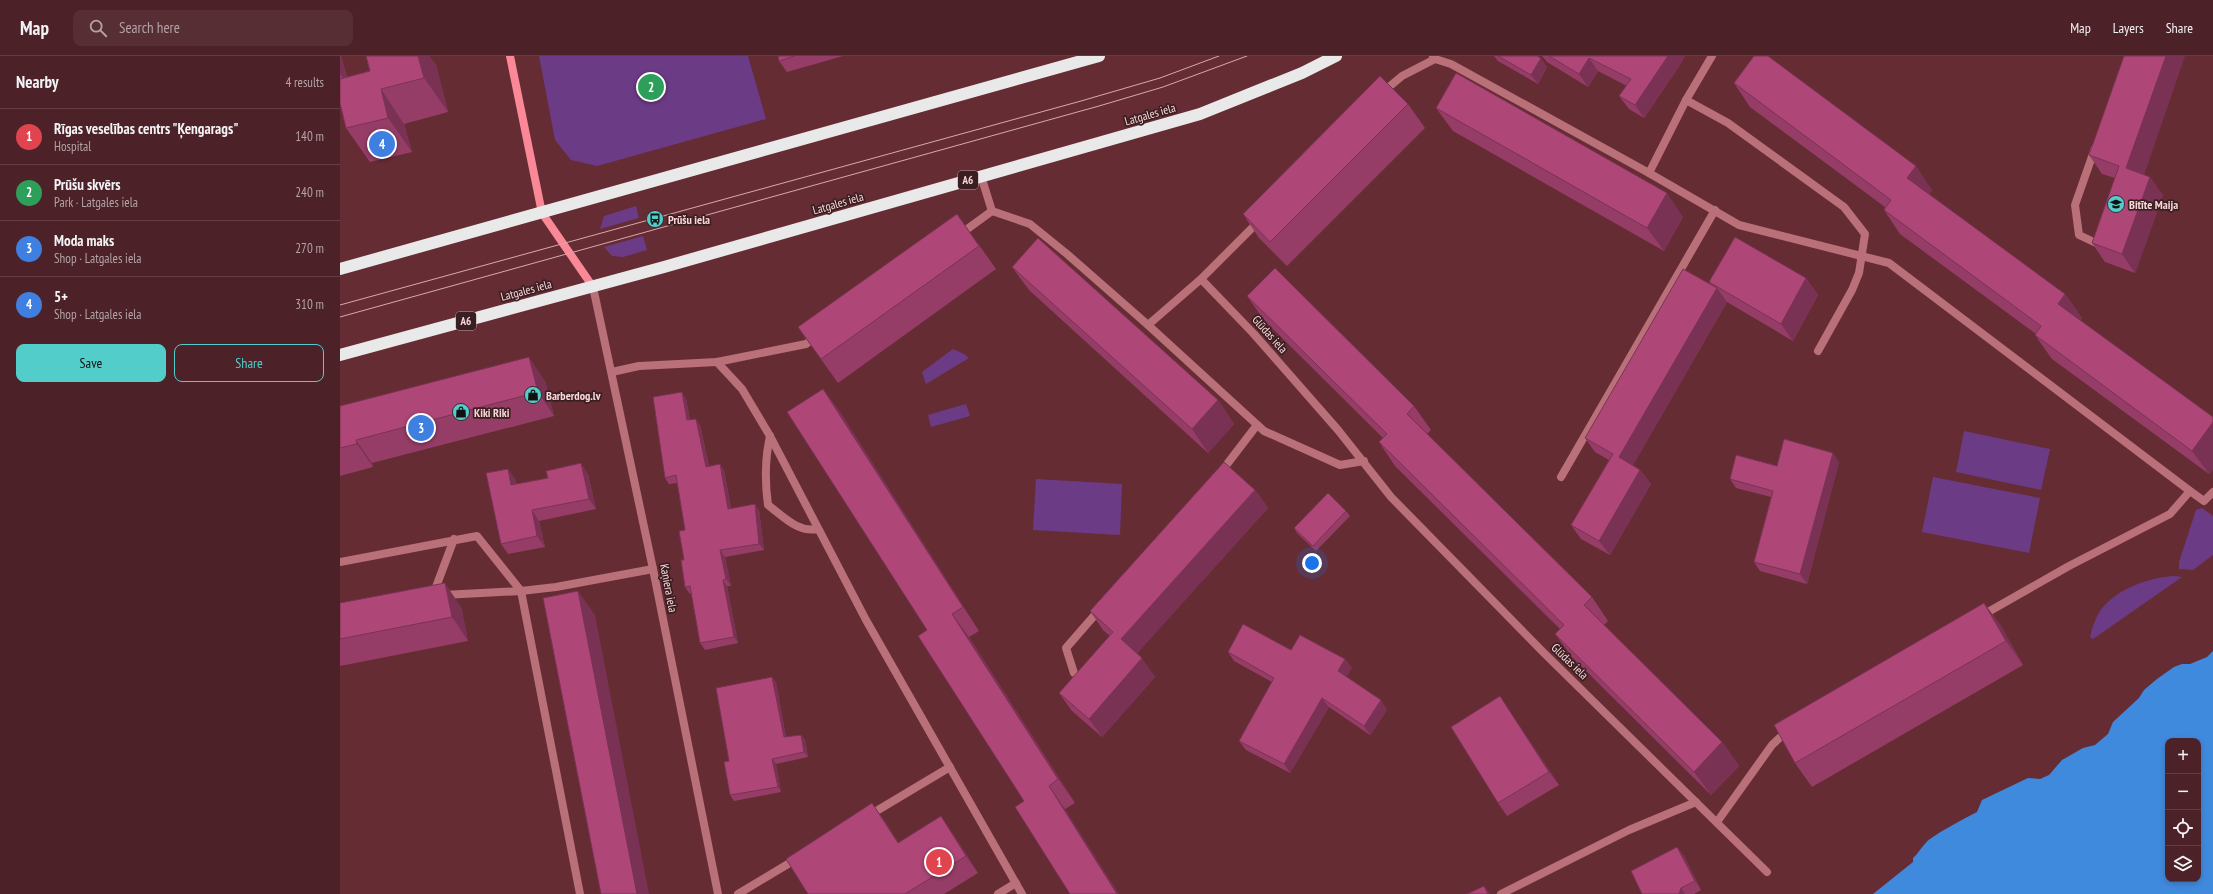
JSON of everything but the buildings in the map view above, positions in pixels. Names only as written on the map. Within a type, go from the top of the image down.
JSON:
[{"type":"highway","points":[[340,269],[1099,56]]},
{"type":"highway","name":"Latgales iela","points":[[340,355],[593,287],[1200,114],[1302,73],[1336,56]]},
{"type":"street","points":[[510,56],[542,213],[593,287]]},
{"type":"street","points":[[1649,173],[1686,100],[1712,56]]},
{"type":"street","points":[[1376,98],[1402,76],[1434,57],[1451,64],[1649,173],[1739,225],[1889,263],[2204,501],[2213,492]]},
{"type":"street","points":[[1686,100],[1728,123],[1844,207],[1865,234],[1859,273],[1852,290],[1818,351]]},
{"type":"street","points":[[2096,243],[2079,234],[2075,205],[2097,141]]},
{"type":"street","points":[[981,176],[992,211]]},
{"type":"street","points":[[1561,477],[1715,210]]},
{"type":"street","points":[[950,241],[992,211]]},
{"type":"street","points":[[992,211],[1030,224],[1067,254],[1148,325],[1264,431],[1340,465],[1364,461]]},
{"type":"street","points":[[1148,325],[1201,278],[1268,211]]},
{"type":"street","name":"Glūdas iela","points":[[1201,278],[1253,333],[1364,461],[1397,502],[1544,653],[1767,872]]},
{"type":"street","name":"Kaņiera iela","points":[[593,287],[653,569],[718,894]]},
{"type":"street","points":[[612,372],[639,366],[718,362],[806,344],[824,331]]},
{"type":"street","points":[[718,362],[742,389],[770,436],[866,620],[1022,894]]},
{"type":"street","points":[[1216,478],[1257,425]]},
{"type":"street","points":[[770,436],[767,449],[766,494],[768,505],[800,528],[808,531],[818,529]]},
{"type":"street","points":[[1972,622],[2069,566],[2170,514],[2190,491]]},
{"type":"street","points":[[340,562],[454,539],[478,536],[521,591],[580,894]]},
{"type":"street","points":[[454,539],[429,596],[521,591],[556,587],[653,569]]},
{"type":"street","points":[[1074,673],[1066,648],[1104,604]]},
{"type":"street","points":[[1717,822],[1772,746],[1794,726]]},
{"type":"street","points":[[863,819],[950,767]]},
{"type":"street","points":[[1502,894],[1629,830],[1696,802]]},
{"type":"street","points":[[738,894],[749,891],[804,855]]},
{"type":"street","points":[[998,894],[1016,883]]},
{"type":"shaded area","points":[[539,56],[748,56],[766,119],[597,166],[571,160],[555,140]]},
{"type":"shaded area","points":[[636,206],[639,218],[600,229],[604,216]]},
{"type":"shaded area","points":[[643,236],[647,250],[623,257],[612,256],[604,247]]},
{"type":"shaded area","points":[[953,349],[969,358],[926,384],[922,372]]},
{"type":"shaded area","points":[[966,404],[970,416],[931,427],[928,415]]},
{"type":"shaded area","points":[[1964,431],[2050,449],[2041,490],[1956,472]]},
{"type":"shaded area","points":[[1933,477],[2040,498],[2029,553],[1922,532]]},
{"type":"shaded area","points":[[1036,479],[1122,484],[1120,535],[1033,530]]},
{"type":"shaded area","points":[[2202,508],[2213,516],[2213,555],[2193,570],[2179,569],[2179,562],[2196,510]]},
{"type":"shaded area","points":[[2175,576],[2182,577],[2093,639],[2090,637],[2100,611],[2115,596],[2144,582]]},
{"type":"water","points":[[2213,651],[2213,894],[1873,894],[1913,862],[1913,858],[1930,839],[1977,812],[1982,800],[2028,778],[2040,779],[2049,775],[2062,760],[2083,748],[2095,745],[2108,734],[2113,722],[2139,698],[2144,690],[2174,667],[2182,664],[2190,664],[2207,657]]},
{"type":"tram line","points":[[340,305],[1081,101],[1160,78],[1219,56]]},
{"type":"tram line","points":[[340,317],[1099,106],[1163,87],[1247,56]]},
{"type":"place","name":"Prūšu skvērs","points":[[651,87]]},
{"type":"place","name":"5+","points":[[382,144]]},
{"type":"place","name":"Bitīte Maija","points":[[2116,204]]},
{"type":"place","name":"Prūšu iela","points":[[655,219]]},
{"type":"place","name":"Barberdog.lv","points":[[533,395]]},
{"type":"place","name":"Kiki Riki","points":[[461,412]]},
{"type":"place","name":"Moda maks","points":[[421,428]]},
{"type":"place","name":"Rīgas veselības centrs \"Ķengarags\"","points":[[939,862]]}]
